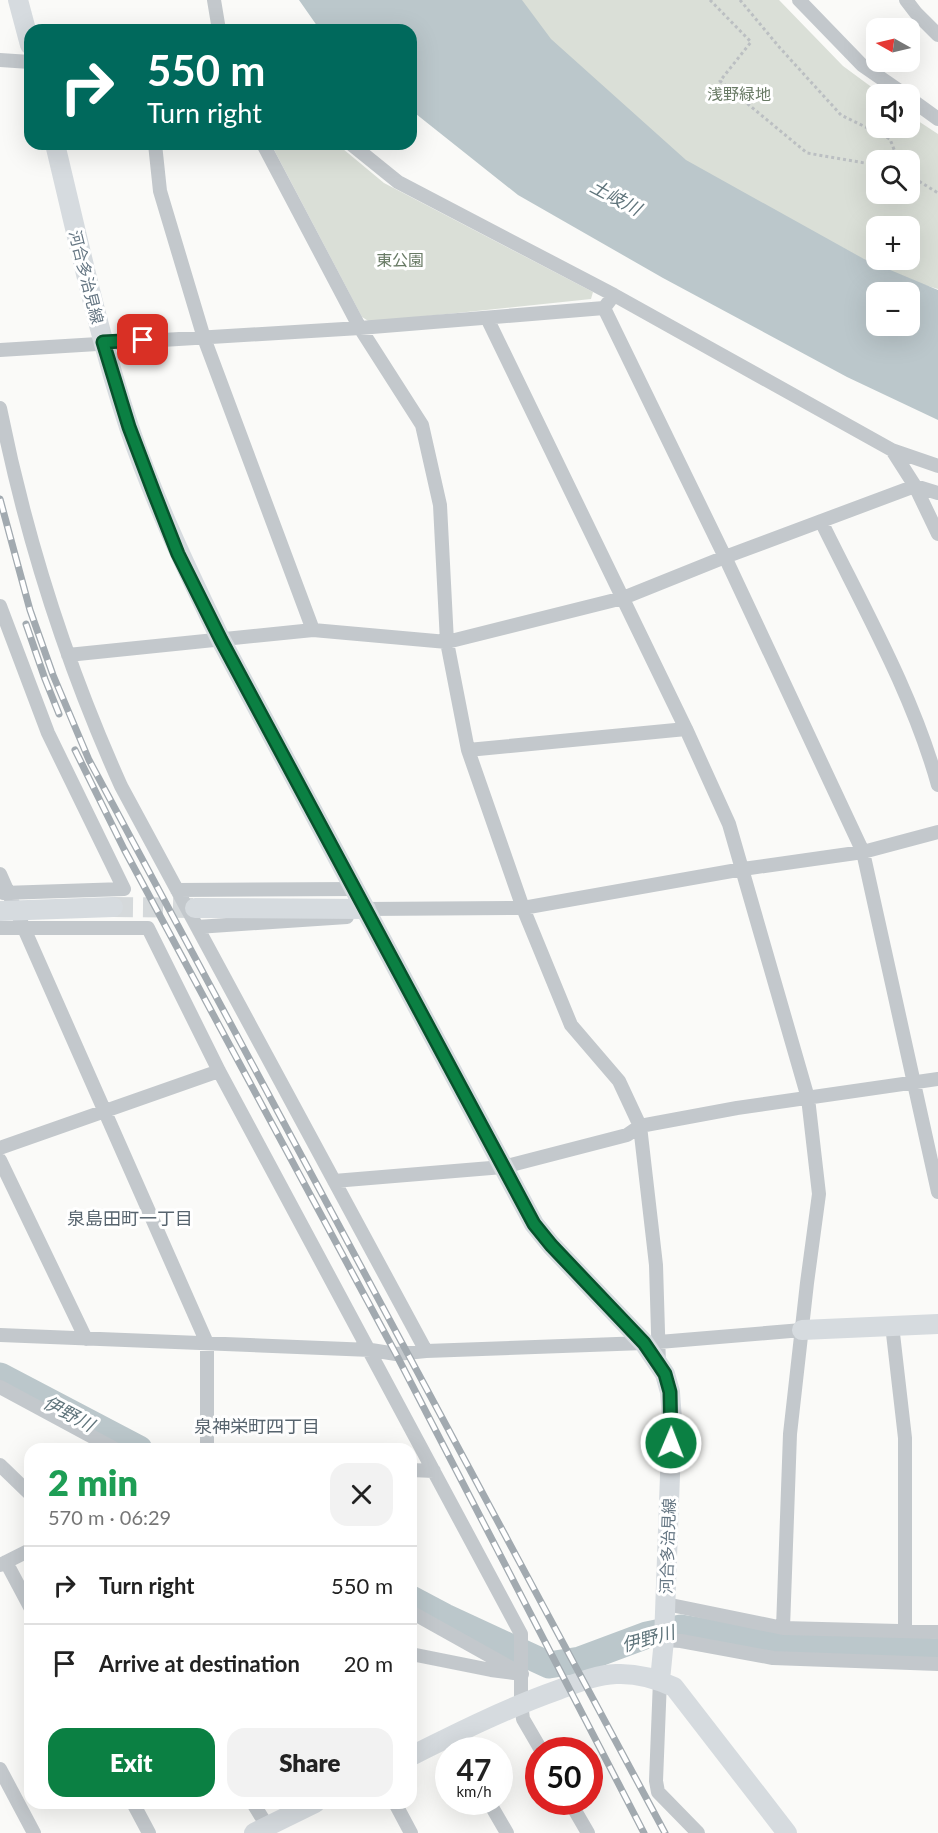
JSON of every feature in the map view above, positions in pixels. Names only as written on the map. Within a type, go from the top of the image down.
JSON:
[{"type":"main road","points":[[18,0],[24,24]]},
{"type":"main road","name":"河合多治見線","points":[[56,150],[103,342],[129,427],[178,554],[221,640],[534,1224],[551,1245],[652,1342],[659,1365],[665,1374],[670,1392],[672,1420],[664,1640],[660,1680]]},
{"type":"main road","points":[[3,899],[113,907]]},
{"type":"main road","points":[[196,917],[368,912]]},
{"type":"main road","points":[[802,1330],[938,1324]]},
{"type":"main road","points":[[467,1737],[521,1703],[582,1680],[603,1676],[638,1675],[660,1680],[674,1687],[787,1833]]},
{"type":"main road","points":[[417,1754],[435,1749]]},
{"type":"main road","points":[[264,1831],[304,1809]]},
{"type":"street","points":[[214,0],[218,24]]},
{"type":"street","points":[[799,0],[862,65],[890,84]]},
{"type":"street","points":[[906,0],[915,14],[938,35]]},
{"type":"street","points":[[0,60],[24,62]]},
{"type":"street","points":[[920,106],[938,119]]},
{"type":"street","points":[[156,150],[160,191],[204,338],[313,630]]},
{"type":"street","points":[[266,150],[360,328],[422,425],[440,505],[447,642],[468,750],[523,908],[571,1025],[619,1081],[639,1126],[656,1265],[652,1342]]},
{"type":"street","points":[[358,150],[398,182],[614,295],[892,450],[938,466]]},
{"type":"street","points":[[0,350],[360,328],[604,308],[614,295]]},
{"type":"street","points":[[604,308],[725,556],[863,852],[938,1192]]},
{"type":"street","points":[[487,318],[686,729],[729,824],[808,1098],[819,1194],[790,1434],[783,1628]]},
{"type":"street","points":[[0,408],[9,454],[68,655],[92,721],[121,786],[177,890],[196,917],[426,1351]]},
{"type":"street","points":[[892,450],[915,486],[938,534]]},
{"type":"street","points":[[68,655],[313,630],[447,642],[623,598],[725,556],[915,486],[938,494]]},
{"type":"street","points":[[821,521],[903,690],[931,759],[938,785]]},
{"type":"street","points":[[1,611],[48,734],[124,889],[3,899]]},
{"type":"street","points":[[468,750],[686,729]]},
{"type":"street","points":[[368,912],[523,908],[742,868],[863,852],[938,832]]},
{"type":"street","points":[[0,874],[3,899],[22,927],[207,1343],[207,1443]]},
{"type":"street","points":[[177,890],[356,889]]},
{"type":"street","points":[[0,928],[148,928],[219,1071],[371,1350],[521,1634],[521,1703],[524,1719],[534,1737]]},
{"type":"street","points":[[0,1148],[219,1071]]},
{"type":"street","points":[[334,1181],[503,1167],[627,1135],[639,1126],[737,1108],[938,1079]]},
{"type":"street","points":[[0,1160],[86,1339]]},
{"type":"street","points":[[892,1325],[905,1438],[905,1631]]},
{"type":"street","points":[[0,1335],[371,1350],[396,1354],[652,1342],[802,1330]]},
{"type":"street","points":[[0,1387],[104,1443]]},
{"type":"street","points":[[0,1465],[24,1488]]},
{"type":"street","points":[[417,1470],[434,1471]]},
{"type":"street","points":[[24,1553],[3,1563],[24,1597]]},
{"type":"street","points":[[665,1611],[783,1628],[938,1632]]},
{"type":"street","points":[[417,1615],[522,1674]]},
{"type":"street","points":[[664,1640],[773,1658],[938,1664]]},
{"type":"street","points":[[417,1655],[522,1674]]},
{"type":"street","points":[[660,1680],[656,1781],[658,1792],[698,1833]]},
{"type":"street","points":[[0,1769],[34,1833]]},
{"type":"street","points":[[136,1809],[149,1833]]},
{"type":"street","points":[[256,1809],[264,1831]]},
{"type":"street","points":[[397,1809],[411,1833]]},
{"type":"street","points":[[497,1815],[507,1833]]},
{"type":"street","points":[[578,1815],[588,1833]]},
{"type":"path","points":[[710,0],[751,42],[720,81],[807,153],[866,163]]},
{"type":"path","points":[[740,0],[841,115],[890,139],[894,150]]},
{"type":"path","points":[[920,182],[938,193]]},
{"type":"green space","name":"浅野緑地","points":[[511,0],[779,0],[843,66],[867,84],[866,138],[920,138],[920,122],[938,134],[938,289],[873,270],[920,270],[920,216],[866,216],[866,268],[675,164]]},
{"type":"green space","name":"東公園","points":[[274,150],[344,150],[384,183],[593,292],[591,299],[370,322],[362,317]]},
{"type":"water","name":"土岐川","points":[[299,0],[522,0],[551,39],[686,160],[866,260],[866,270],[890,270],[919,282],[866,282],[866,336],[920,336],[920,282],[938,290],[938,420],[847,377],[663,278],[518,195],[417,115],[417,24],[316,24]]},
{"type":"waterway","name":"伊野川","points":[[0,1376],[128,1443]]},
{"type":"waterway","name":"伊野川","points":[[417,1602],[549,1665],[580,1660],[647,1635],[681,1628],[773,1643],[938,1652]]},
{"type":"tunnel","points":[[113,907],[195,908]]},
{"type":"railway","points":[[0,499],[30,610],[53,675],[89,760],[665,1833]]},
{"type":"railway","points":[[26,624],[59,714]]},
{"type":"railway","points":[[75,750],[124,849],[396,1354],[644,1833]]},
{"type":"district","name":"泉島田町一丁目","points":[[130,1218]]},
{"type":"district","name":"泉神栄町四丁目","points":[[257,1426]]},
{"type":"route","points":[[143,340],[103,342],[129,427],[178,554],[221,640],[534,1224],[644,1343],[665,1374],[670,1392],[671,1443]]}]
